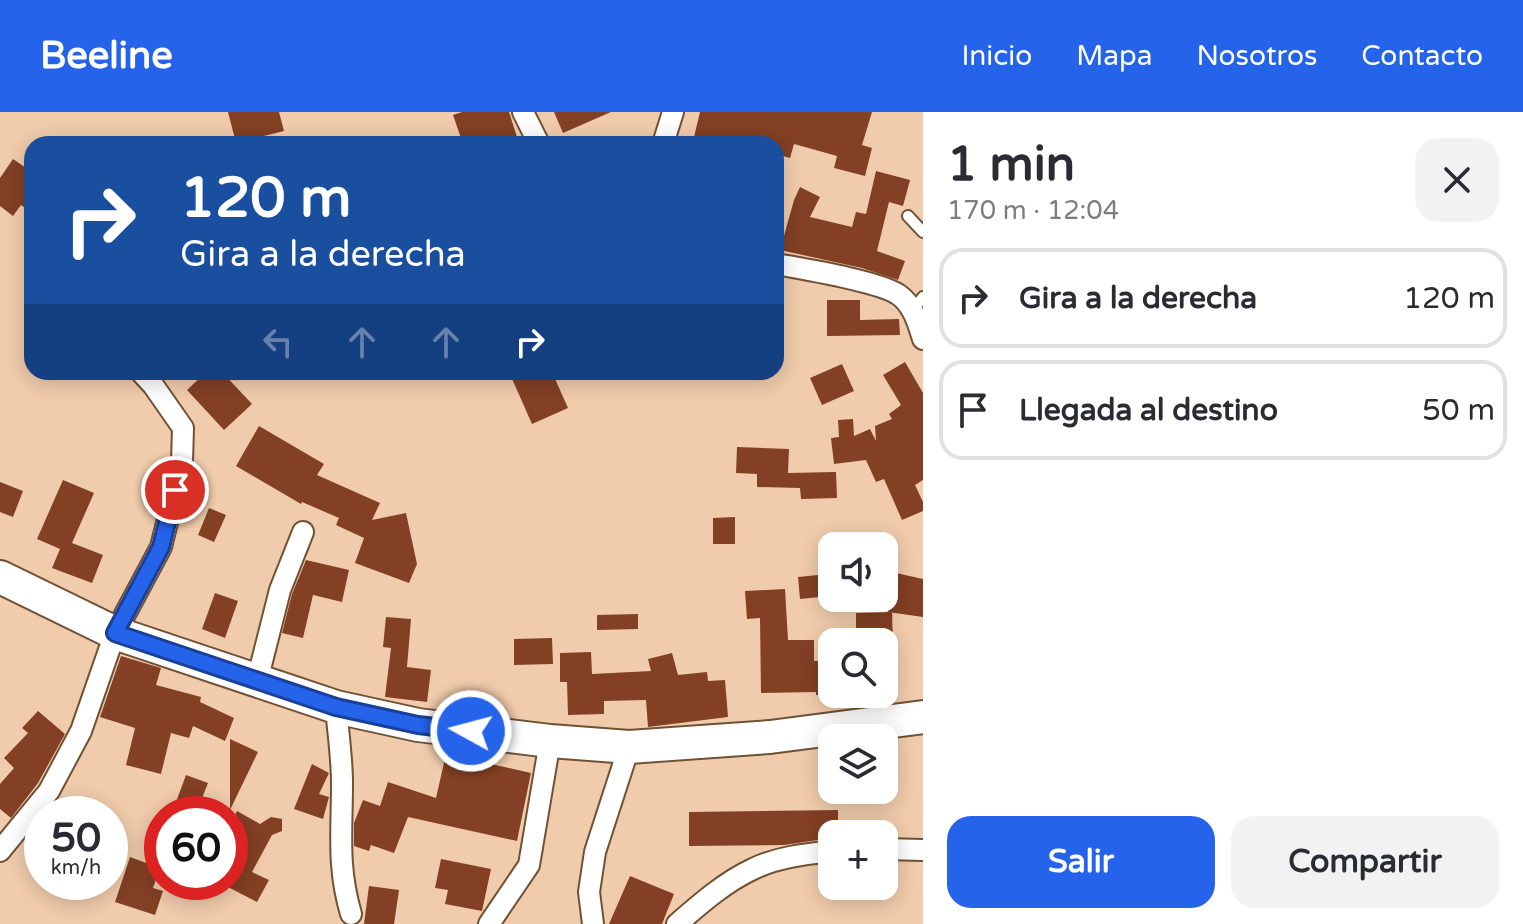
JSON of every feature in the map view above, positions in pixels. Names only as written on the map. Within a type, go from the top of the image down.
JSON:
[{"type":"main road","points":[[0,577],[115,633],[336,707],[418,725],[629,747],[770,737],[923,717]]},
{"type":"street","points":[[523,112],[535,136]]},
{"type":"street","points":[[666,136],[673,112]]},
{"type":"street","points":[[784,266],[875,286],[918,304],[923,339]]},
{"type":"street","points":[[0,851],[49,791],[81,731],[115,633],[161,547],[182,462],[183,428],[148,380]]},
{"type":"street","points":[[257,681],[280,590],[303,532]]},
{"type":"street","points":[[336,707],[342,780],[342,884],[351,914]]},
{"type":"street","points":[[489,924],[529,865],[550,741]]},
{"type":"street","points":[[593,924],[589,892],[595,852],[629,747]]},
{"type":"street","points":[[898,849],[923,850]]},
{"type":"street","points":[[677,924],[705,900],[753,869],[795,856],[818,853]]},
{"type":"lane","points":[[908,216],[923,232]]},
{"type":"building","points":[[228,112],[279,112],[284,131],[264,136],[234,136]]},
{"type":"building","points":[[462,112],[509,112],[517,136],[460,136],[453,115]]},
{"type":"building","points":[[554,112],[611,112],[563,133]]},
{"type":"building","points":[[700,112],[872,112],[862,145],[872,148],[865,176],[834,168],[837,156],[794,144],[790,158],[784,156],[784,136],[694,136]]},
{"type":"building","points":[[13,159],[24,167],[24,207],[21,205],[13,216],[0,206],[0,178]]},
{"type":"building","points":[[876,171],[910,180],[903,206],[889,202],[877,251],[905,261],[898,280],[862,268],[784,251],[784,236],[800,187],[820,197],[810,217],[852,227],[856,212],[866,214]]},
{"type":"building","points":[[827,300],[860,300],[860,320],[899,319],[900,335],[827,336]]},
{"type":"building","points":[[905,362],[923,393],[923,480],[915,485],[923,502],[923,511],[902,520],[884,479],[876,482],[866,460],[834,464],[831,438],[839,437],[838,420],[853,419],[854,436],[870,429],[876,441],[875,426],[892,419],[889,414],[901,405],[883,375]]},
{"type":"building","points":[[842,364],[854,391],[822,405],[810,378]]},
{"type":"building","points":[[198,380],[230,380],[252,404],[224,430],[187,390]]},
{"type":"building","points":[[513,380],[556,380],[568,408],[532,424]]},
{"type":"building","points":[[259,426],[324,464],[317,475],[380,503],[372,520],[406,513],[417,564],[409,583],[355,563],[364,538],[336,525],[339,518],[301,504],[236,466]]},
{"type":"building","points":[[737,447],[789,449],[788,473],[836,472],[837,498],[801,499],[800,488],[757,487],[757,474],[736,473]]},
{"type":"building","points":[[63,480],[94,493],[72,543],[103,555],[92,583],[52,568],[60,549],[37,539]]},
{"type":"building","points":[[0,482],[23,491],[13,517],[0,512]]},
{"type":"building","points":[[209,508],[226,515],[214,542],[198,535]]},
{"type":"building","points":[[735,517],[735,544],[713,544],[713,518]]},
{"type":"building","points":[[306,560],[349,570],[342,602],[313,595],[303,638],[282,633],[292,594]]},
{"type":"building","points":[[898,573],[923,579],[923,617],[888,612],[898,612]]},
{"type":"building","points":[[818,575],[818,597],[800,599],[798,577]]},
{"type":"building","points":[[785,589],[788,640],[814,640],[814,661],[818,661],[818,695],[816,692],[761,693],[760,618],[747,619],[745,591]]},
{"type":"building","points":[[215,593],[238,601],[225,638],[202,629]]},
{"type":"building","points":[[892,612],[893,628],[856,628],[856,613]]},
{"type":"building","points":[[638,614],[638,629],[597,630],[597,615]]},
{"type":"building","points":[[386,617],[411,619],[407,667],[431,670],[427,702],[385,697],[391,648],[383,647]]},
{"type":"building","points":[[552,638],[553,664],[514,665],[514,639]]},
{"type":"building","points":[[591,652],[592,674],[651,671],[648,659],[672,653],[678,675],[707,672],[708,681],[725,680],[728,717],[648,727],[646,700],[604,701],[604,714],[568,715],[567,682],[560,682],[560,653]]},
{"type":"building","points":[[121,656],[161,668],[156,685],[201,697],[200,702],[234,718],[225,741],[193,726],[189,738],[171,733],[161,774],[126,765],[135,728],[100,717]]},
{"type":"building","points":[[38,711],[65,734],[38,783],[28,796],[24,796],[24,801],[11,818],[0,809],[0,784],[14,768],[4,758],[28,733],[22,728]]},
{"type":"building","points":[[230,739],[258,752],[237,796],[230,796]]},
{"type":"building","points":[[446,754],[531,773],[517,841],[408,817],[394,853],[371,845],[369,851],[354,846],[354,823],[363,800],[380,806],[388,782],[436,798]]},
{"type":"building","points":[[312,764],[329,773],[319,794],[329,797],[323,819],[294,809]]},
{"type":"building","points":[[186,775],[208,783],[203,796],[178,796]]},
{"type":"building","points":[[838,810],[838,820],[818,820],[818,840],[784,845],[689,846],[689,812]]},
{"type":"building","points":[[248,817],[260,824],[271,817],[282,819],[282,831],[272,835],[252,872],[269,880],[257,902],[248,897]]},
{"type":"building","points":[[130,857],[144,862],[144,900],[160,900],[155,915],[115,902],[128,900]]},
{"type":"building","points":[[441,859],[491,869],[482,911],[445,904],[448,890],[435,888]]},
{"type":"building","points":[[630,876],[674,894],[662,924],[609,924]]},
{"type":"building","points":[[369,886],[399,890],[394,924],[364,924]]},
{"type":"route","points":[[175,490],[161,547],[115,633],[336,707],[418,725],[471,731]]}]
